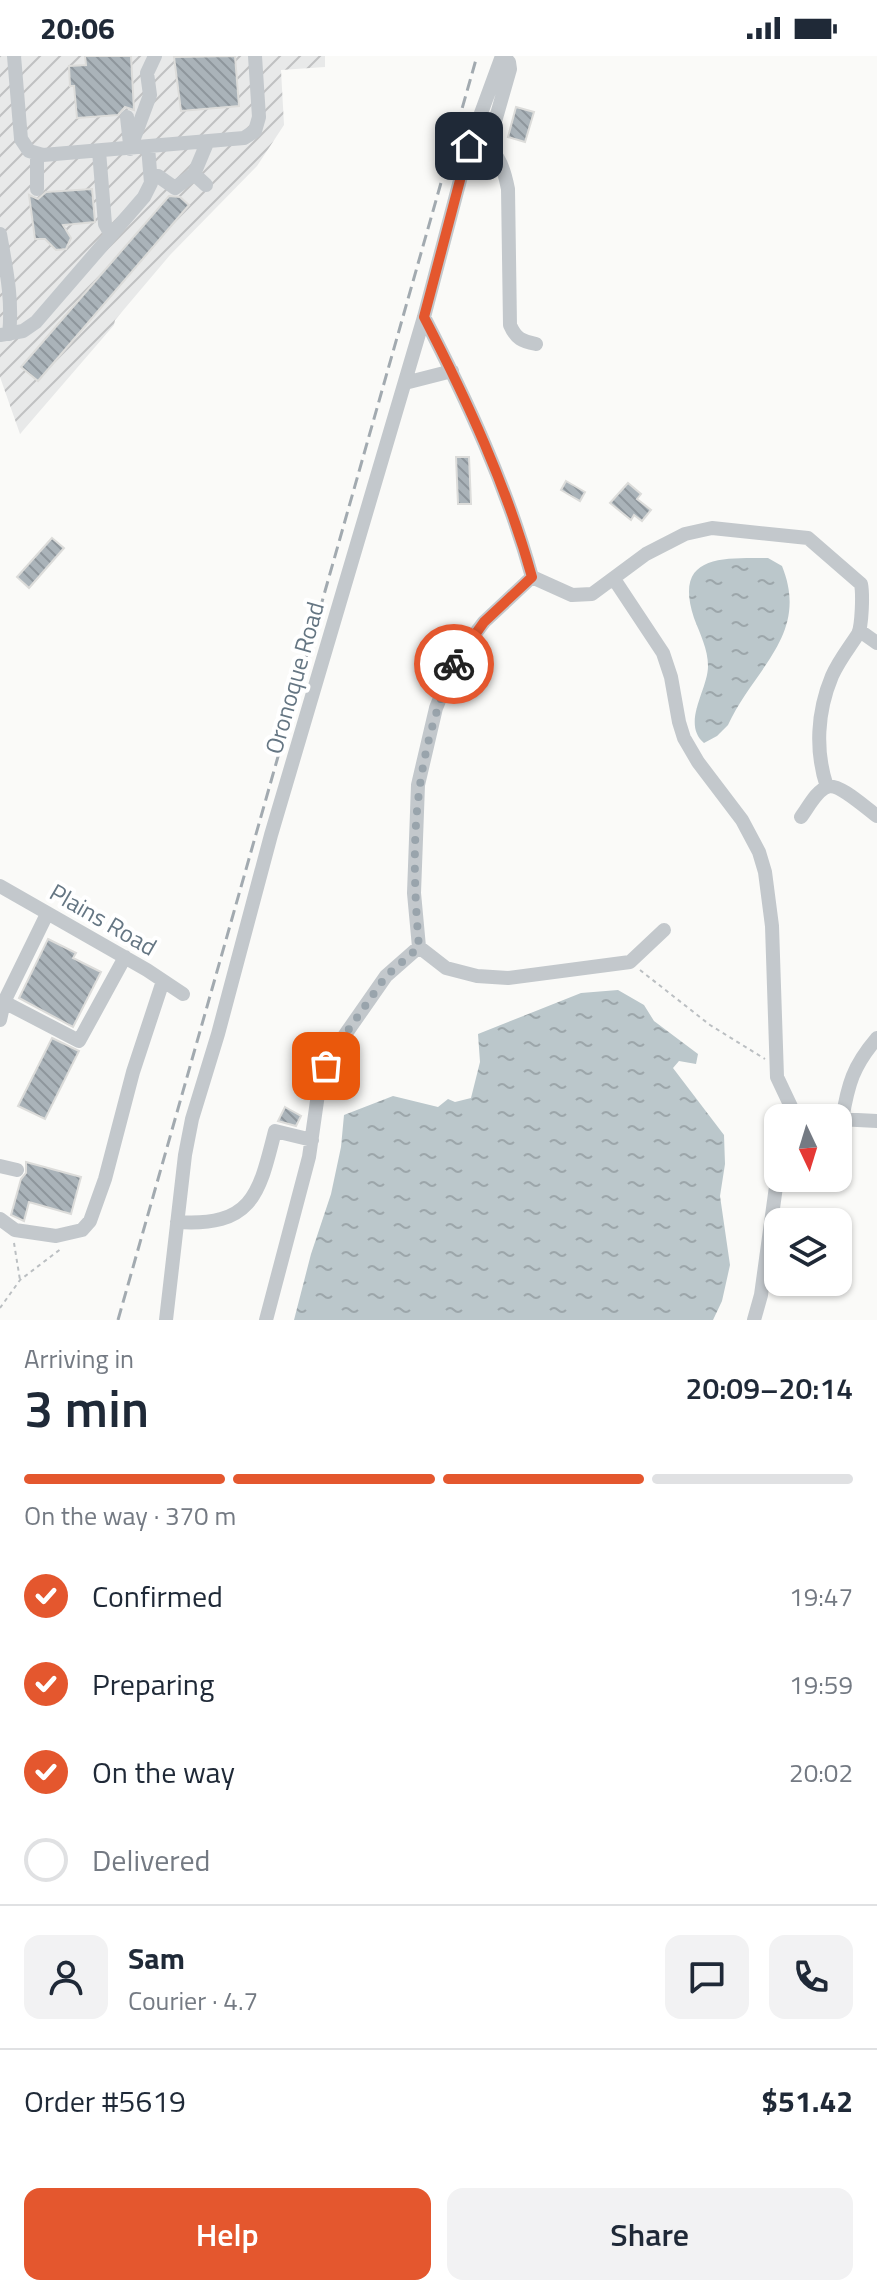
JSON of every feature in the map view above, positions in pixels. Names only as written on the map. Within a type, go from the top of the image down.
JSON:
[{"type":"street","points":[[14,56],[21,139],[26,148],[37,154],[237,140],[255,131],[259,117],[255,56]]},
{"type":"street","points":[[130,149],[150,95],[147,73],[155,56]]},
{"type":"street","points":[[488,146],[510,69],[509,62],[502,56]]},
{"type":"street","name":"Oronoque Road","points":[[166,1320],[192,1119],[271,835],[424,317],[473,136],[502,56]]},
{"type":"street","points":[[127,117],[130,149]]},
{"type":"street","points":[[473,136],[498,154],[508,189],[510,325],[515,336],[536,344]]},
{"type":"street","points":[[151,176],[158,176],[175,188],[194,174],[207,143]]},
{"type":"street","points":[[0,234],[11,313],[4,335],[23,331],[36,322],[148,192],[151,176],[148,147]]},
{"type":"street","points":[[99,151],[105,224],[111,235]]},
{"type":"street","points":[[37,154],[37,189]]},
{"type":"street","points":[[194,174],[206,185]]},
{"type":"street","points":[[424,317],[452,371],[518,528],[532,577],[572,595],[592,594],[646,554],[685,534],[712,528],[808,538],[861,584],[860,631],[844,652],[831,678],[821,710],[818,729],[821,768],[827,787]]},
{"type":"street","points":[[405,383],[452,371]]},
{"type":"street","points":[[532,577],[484,622],[456,659],[436,708],[418,785],[414,893],[419,947],[446,968],[477,976],[508,978],[630,962],[664,930]]},
{"type":"street","points":[[614,579],[663,653],[684,738],[698,762],[742,820],[759,852],[765,872],[772,926],[777,1077],[789,1104]]},
{"type":"street","points":[[860,631],[877,643]]},
{"type":"street","points":[[801,817],[827,787],[833,786],[877,816]]},
{"type":"street","name":"Plains Road","points":[[0,886],[183,994]]},
{"type":"street","points":[[0,1020],[4,1002],[47,914]]},
{"type":"street","points":[[266,1320],[312,1140],[318,1094],[326,1066],[386,976],[419,947]]},
{"type":"street","points":[[4,1002],[79,1041],[125,957]]},
{"type":"street","points":[[0,1219],[15,1230],[56,1236],[82,1230],[90,1221],[163,981]]},
{"type":"street","points":[[844,1104],[849,1079],[877,1038]]},
{"type":"street","points":[[852,1120],[877,1121]]},
{"type":"street","points":[[177,1222],[208,1223],[241,1210],[253,1198],[263,1180],[275,1131],[312,1140]]},
{"type":"street","points":[[0,1166],[17,1170]]},
{"type":"street","points":[[754,1320],[761,1295],[775,1192]]},
{"type":"path","points":[[630,962],[710,1025],[760,1058],[776,1062]]},
{"type":"path","points":[[15,1230],[14,1245],[20,1280]]},
{"type":"path","points":[[0,1308],[20,1280],[66,1246],[71,1234]]},
{"type":"shaded area","points":[[0,56],[325,56],[325,67],[281,70],[284,125],[257,166],[170,255],[20,434],[0,377]]},
{"type":"water","points":[[768,558],[782,566],[789,590],[789,612],[784,632],[728,725],[704,743],[695,726],[695,716],[707,675],[708,660],[689,597],[690,582],[696,571],[719,560]]},
{"type":"water","points":[[618,990],[644,1005],[654,1021],[698,1054],[696,1064],[679,1061],[673,1068],[724,1135],[725,1164],[720,1196],[730,1265],[722,1301],[713,1320],[294,1320],[331,1194],[344,1115],[393,1096],[438,1107],[448,1099],[455,1102],[471,1098],[480,1062],[478,1034],[581,993]]},
{"type":"building","points":[[85,56],[131,56],[134,110],[125,107],[118,115],[77,118],[69,66],[86,65]]},
{"type":"building","points":[[235,56],[239,106],[181,111],[174,57]]},
{"type":"building","points":[[516,107],[534,112],[525,142],[508,137]]},
{"type":"building","points":[[92,189],[95,222],[63,225],[71,238],[66,249],[56,250],[45,239],[35,239],[29,195],[38,199],[46,192]]},
{"type":"building","points":[[169,196],[180,197],[189,205],[38,381],[21,367]]},
{"type":"building","points":[[456,457],[469,457],[471,504],[458,504]]},
{"type":"building","points":[[566,481],[585,492],[580,501],[561,490]]},
{"type":"building","points":[[628,483],[641,494],[637,499],[651,510],[642,521],[634,515],[631,520],[610,503]]},
{"type":"building","points":[[52,538],[64,548],[29,588],[17,577]]},
{"type":"building","points":[[48,939],[76,953],[73,958],[101,972],[73,1027],[19,998]]},
{"type":"building","points":[[52,1038],[79,1051],[45,1119],[18,1106]]},
{"type":"building","points":[[285,1107],[301,1116],[296,1126],[278,1121]]},
{"type":"building","points":[[26,1162],[81,1177],[71,1214],[29,1202],[24,1221],[11,1215],[21,1179],[26,1173]]},
{"type":"railway","points":[[118,1320],[477,56]]},
{"type":"way so far","points":[[326,1066],[386,976],[419,947],[414,893],[418,785],[436,708],[454,664]]},
{"type":"route","points":[[454,664],[484,622],[532,577],[518,528],[489,458],[452,371],[424,317],[469,146]]}]
